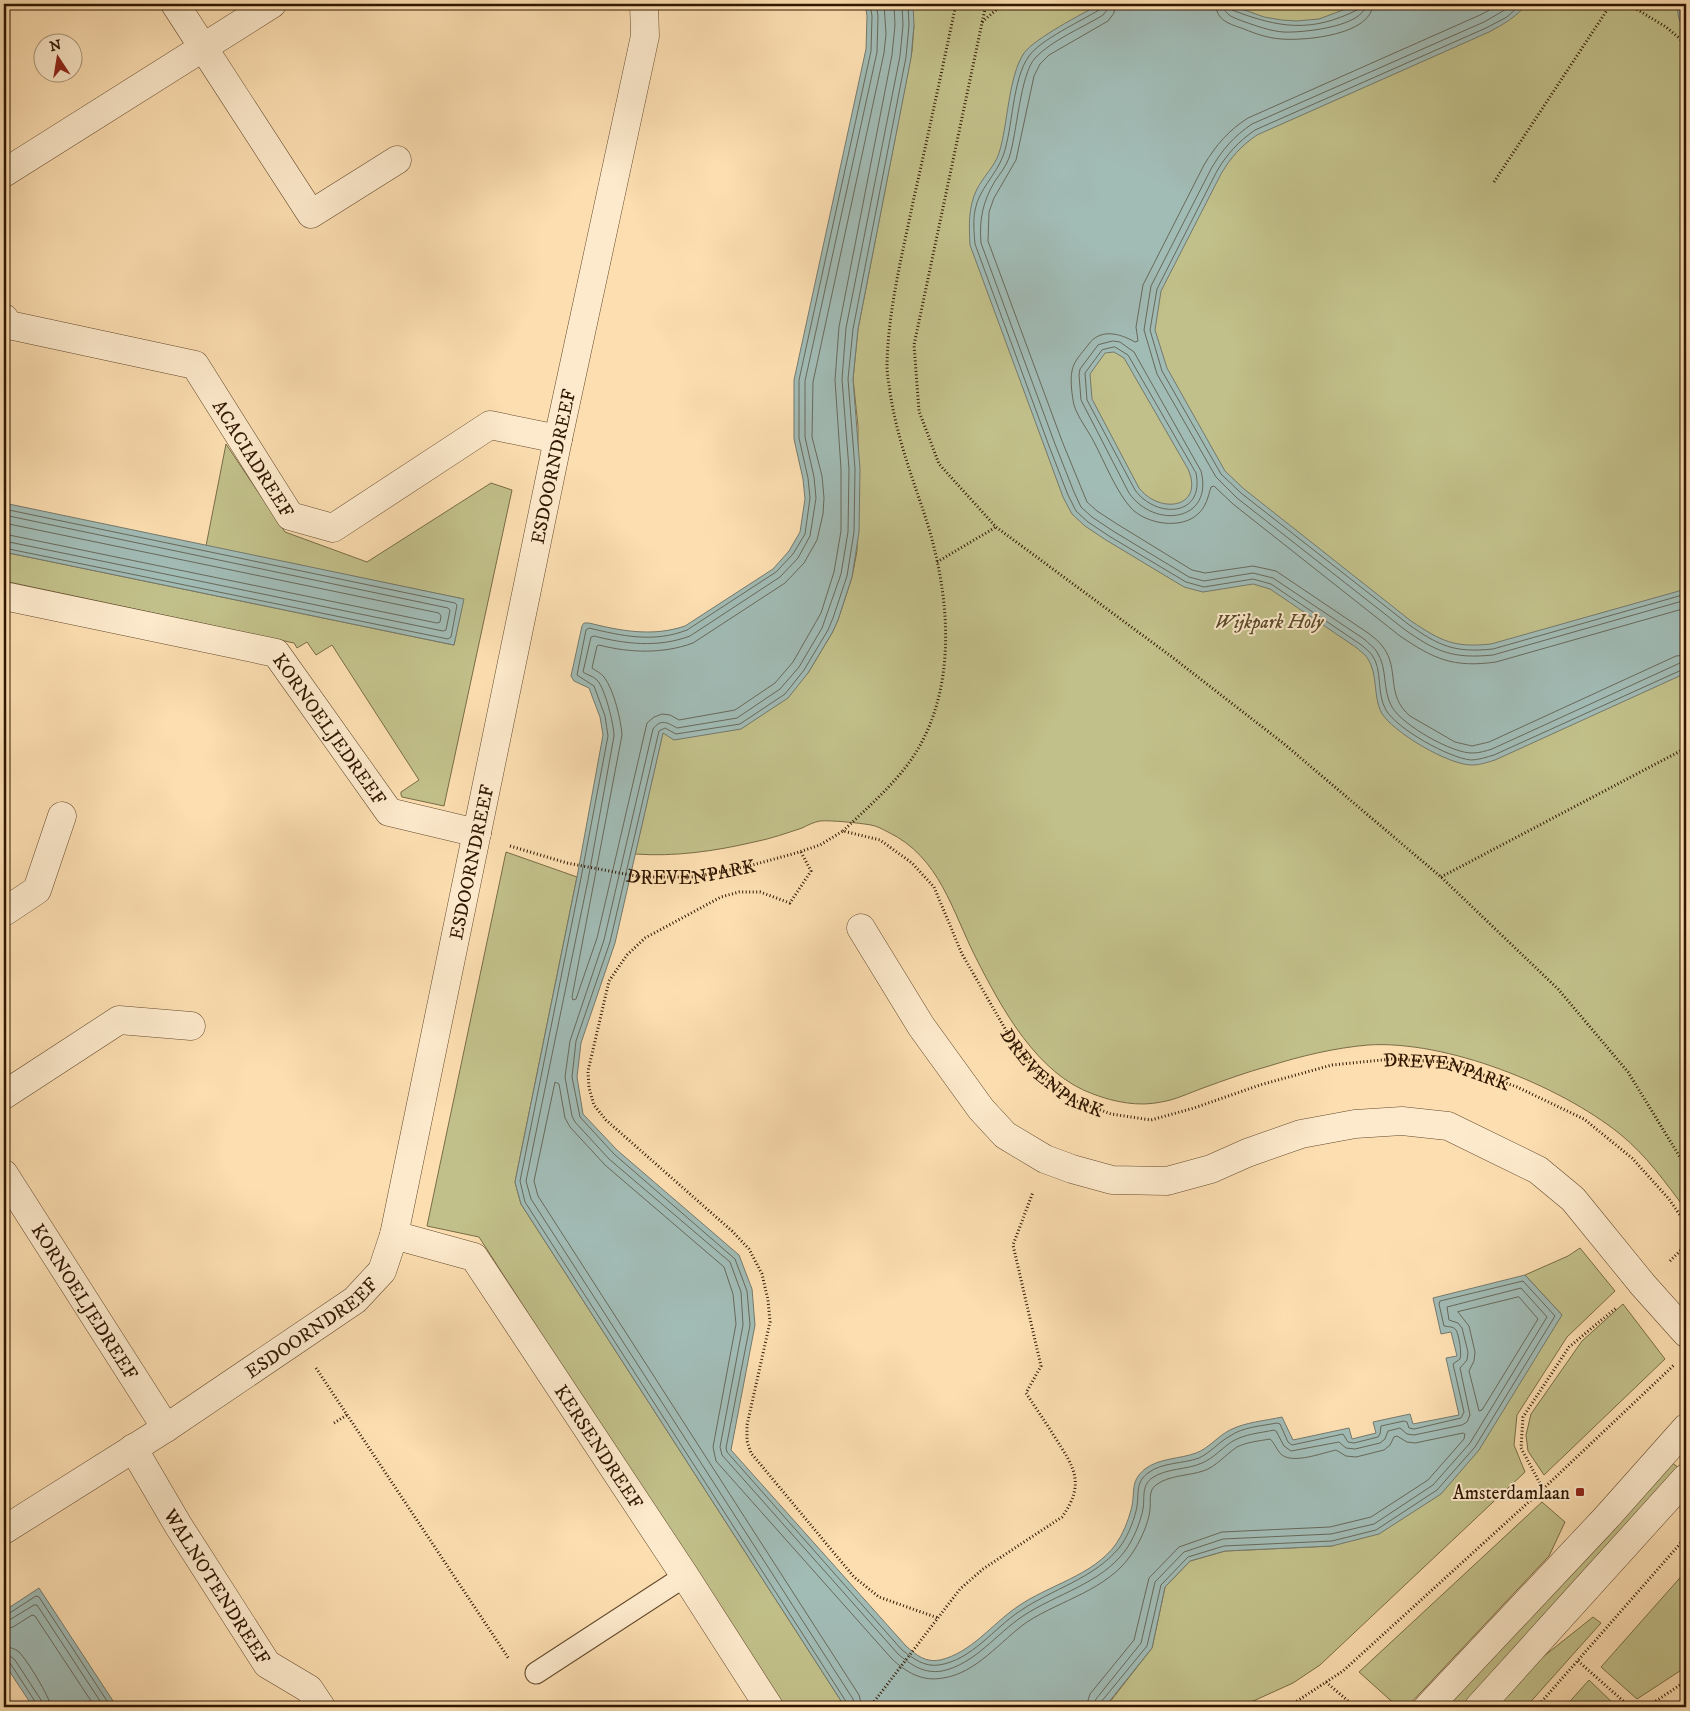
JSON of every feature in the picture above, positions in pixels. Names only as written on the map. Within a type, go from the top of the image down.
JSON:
[{"type":"street","points":[[176,4],[311,214],[396,160]]},
{"type":"street","points":[[4,173],[272,4]]},
{"type":"street","name":"ESDOORNDREEF","points":[[4,1530],[166,1428],[298,1340],[355,1300],[382,1271],[394,1235],[558,439],[645,36],[644,4]]},
{"type":"street","name":"ACACIADREEF","points":[[4,318],[9,325],[195,365],[290,516],[333,528],[490,425],[558,439]]},
{"type":"street","name":"KORNOELJEDREEF","points":[[4,596],[276,653],[389,812],[477,834]]},
{"type":"street","points":[[4,912],[37,890],[62,816]]},
{"type":"street","points":[[861,928],[921,1026],[981,1109],[1005,1135],[1046,1159],[1072,1169],[1112,1180],[1167,1181],[1211,1169],[1301,1134],[1355,1124],[1402,1121],[1448,1126],[1538,1170],[1573,1199],[1643,1285],[1686,1333]]},
{"type":"street","points":[[4,1094],[119,1020],[191,1026]]},
{"type":"street","name":"KORNOELJEDREEF","points":[[4,1174],[166,1428]]},
{"type":"street","name":"KERSENDREEF","points":[[394,1235],[474,1257],[685,1576],[769,1707]]},
{"type":"street","points":[[1428,1707],[1606,1518],[1686,1428]]},
{"type":"street","name":"WALNOTENDREEF","points":[[134,1448],[178,1525],[267,1664],[309,1689],[321,1707]]},
{"type":"street","points":[[1478,1707],[1686,1478]]},
{"type":"lane","points":[[536,1673],[685,1576]]},
{"type":"path","points":[[843,831],[882,794],[913,757],[934,714],[943,672],[946,627],[938,562],[893,413],[887,369],[893,299],[956,4]]},
{"type":"path","points":[[986,4],[914,345],[919,411],[939,464],[996,527],[1172,657],[1283,743],[1440,877],[1558,989],[1628,1072],[1686,1167]]},
{"type":"path","points":[[982,23],[1003,4]]},
{"type":"path","points":[[1494,182],[1610,4]]},
{"type":"path","points":[[1628,4],[1666,27],[1686,44]]},
{"type":"path","points":[[938,562],[996,527]]},
{"type":"path","points":[[1440,877],[1686,748]]},
{"type":"path","name":"DREVENPARK","points":[[477,834],[512,847],[567,863],[641,877],[694,877],[749,866],[820,845],[843,831],[880,840],[912,863],[934,887],[962,954],[1011,1039],[1035,1070],[1071,1099],[1111,1114],[1151,1120],[1194,1108],[1260,1085],[1332,1065],[1392,1059],[1447,1062],[1517,1087],[1584,1119],[1632,1158],[1669,1199],[1686,1224]]},
{"type":"path","points":[[801,852],[811,871],[790,902],[760,892],[739,892],[721,897],[645,938],[627,955],[609,981],[588,1071],[589,1088],[594,1105],[606,1120],[732,1231],[749,1249],[762,1274],[768,1300],[770,1322],[748,1425],[747,1440],[751,1453],[854,1577],[879,1597],[938,1618]]},
{"type":"path","points":[[870,1707],[960,1589],[983,1569],[1062,1517],[1071,1504],[1075,1489],[1074,1471],[1068,1457],[1026,1393],[1041,1366],[1013,1245],[1046,1159]]},
{"type":"path","points":[[1543,1488],[1521,1448],[1523,1417],[1568,1347],[1643,1285]]},
{"type":"path","points":[[298,1340],[513,1664]]},
{"type":"path","points":[[1288,1707],[1343,1671],[1679,1361]]},
{"type":"path","points":[[334,1423],[348,1415]]},
{"type":"path","points":[[1537,1707],[1686,1537]]},
{"type":"path","points":[[1578,1661],[1630,1707]]},
{"type":"path","points":[[1647,1707],[1686,1681]]},
{"type":"path","points":[[1326,1682],[1355,1707]]},
{"type":"green space","name":"Wijkpark Holy","points":[[902,4],[1686,4],[1686,1210],[1638,1151],[1620,1134],[1595,1116],[1534,1083],[1500,1069],[1432,1050],[1399,1045],[1368,1045],[1330,1050],[1261,1068],[1177,1098],[1144,1104],[1109,1099],[1073,1085],[1038,1056],[1023,1038],[986,978],[951,904],[932,870],[906,843],[875,826],[820,821],[772,838],[725,848],[680,854],[635,854],[663,732],[808,673],[838,620],[852,577],[857,551],[858,426],[853,379],[858,329],[912,51],[914,25]]},
{"type":"green space","points":[[226,444],[285,532],[367,562],[491,483],[512,490],[444,806],[402,797],[401,792],[419,780],[332,645],[316,655],[307,642],[297,648],[294,643],[4,581],[4,552],[454,645],[463,599],[206,546]]},
{"type":"green space","points":[[506,852],[577,877],[515,1182],[521,1204],[845,1707],[781,1707],[479,1237],[427,1226]]},
{"type":"green space","points":[[1580,1248],[1615,1291],[1567,1337],[1517,1415],[1514,1445],[1525,1472],[1320,1665],[1293,1683],[1240,1707],[1102,1707],[1109,1703],[1152,1648],[1165,1587],[1190,1561],[1225,1551],[1332,1546],[1562,1315],[1525,1275],[1568,1256]]},
{"type":"green space","points":[[1623,1304],[1665,1359],[1544,1475],[1528,1451],[1526,1435],[1531,1414],[1582,1341]]},
{"type":"green space","points":[[1669,1460],[1681,1470],[1465,1707],[1443,1707]]},
{"type":"green space","points":[[1542,1502],[1565,1522],[1549,1556],[1407,1707],[1398,1707],[1359,1672]]},
{"type":"green space","points":[[1686,1571],[1686,1667],[1637,1699],[1601,1667]]},
{"type":"green space","points":[[1593,1617],[1601,1623],[1526,1707],[1496,1707],[1539,1660]]},
{"type":"green space","points":[[1589,1680],[1617,1707],[1565,1707]]},
{"type":"water","points":[[865,4],[913,4],[914,25],[911,58],[858,329],[853,379],[860,469],[859,532],[852,577],[832,633],[808,673],[788,698],[741,729],[674,740],[663,733],[615,943],[581,1043],[577,1077],[583,1114],[617,1150],[739,1255],[752,1289],[755,1325],[731,1450],[906,1646],[917,1655],[935,1661],[962,1651],[1029,1599],[1083,1572],[1106,1555],[1119,1540],[1127,1523],[1137,1478],[1151,1465],[1200,1451],[1236,1427],[1282,1417],[1293,1440],[1349,1428],[1352,1439],[1376,1433],[1373,1422],[1410,1414],[1413,1424],[1459,1415],[1446,1358],[1457,1356],[1451,1332],[1441,1334],[1433,1298],[1525,1275],[1562,1315],[1479,1450],[1441,1494],[1379,1534],[1332,1546],[1225,1551],[1190,1561],[1165,1587],[1152,1648],[1108,1703],[1102,1707],[845,1707],[521,1204],[515,1182],[577,877],[603,735],[600,717],[589,688],[574,681],[571,676],[582,626],[584,623],[589,623],[637,632],[649,632],[685,626],[773,569],[789,551],[800,532],[805,499],[803,479],[794,439],[794,380],[866,49],[867,16]]},
{"type":"water","points":[[1101,4],[1228,4],[1264,17],[1296,21],[1319,19],[1359,4],[1527,4],[1510,20],[1489,32],[1257,135],[1246,143],[1221,174],[1161,291],[1155,330],[1167,368],[1225,471],[1244,489],[1411,621],[1440,638],[1457,644],[1491,644],[1686,589],[1686,673],[1495,760],[1476,765],[1463,764],[1450,760],[1422,746],[1387,720],[1381,712],[1373,672],[1366,656],[1270,589],[1253,584],[1203,592],[1184,587],[1106,540],[1085,526],[1072,514],[1063,497],[970,245],[969,224],[974,196],[999,153],[1011,88],[1024,53],[1029,47],[1048,34]],"holes":[[[1114,352],[1124,358],[1188,469],[1192,482],[1190,492],[1186,499],[1178,503],[1158,502],[1148,497],[1139,488],[1092,399],[1090,374],[1105,353]]]},
{"type":"water","points":[[1678,4],[1686,4],[1686,31],[1679,19]]},
{"type":"water","points":[[4,503],[464,599],[454,645],[4,552]]},
{"type":"water","points":[[39,1588],[117,1707],[33,1707],[4,1663],[4,1611]]},
{"type":"place","name":"Amsterdamlaan","points":[[1580,1492]]}]
